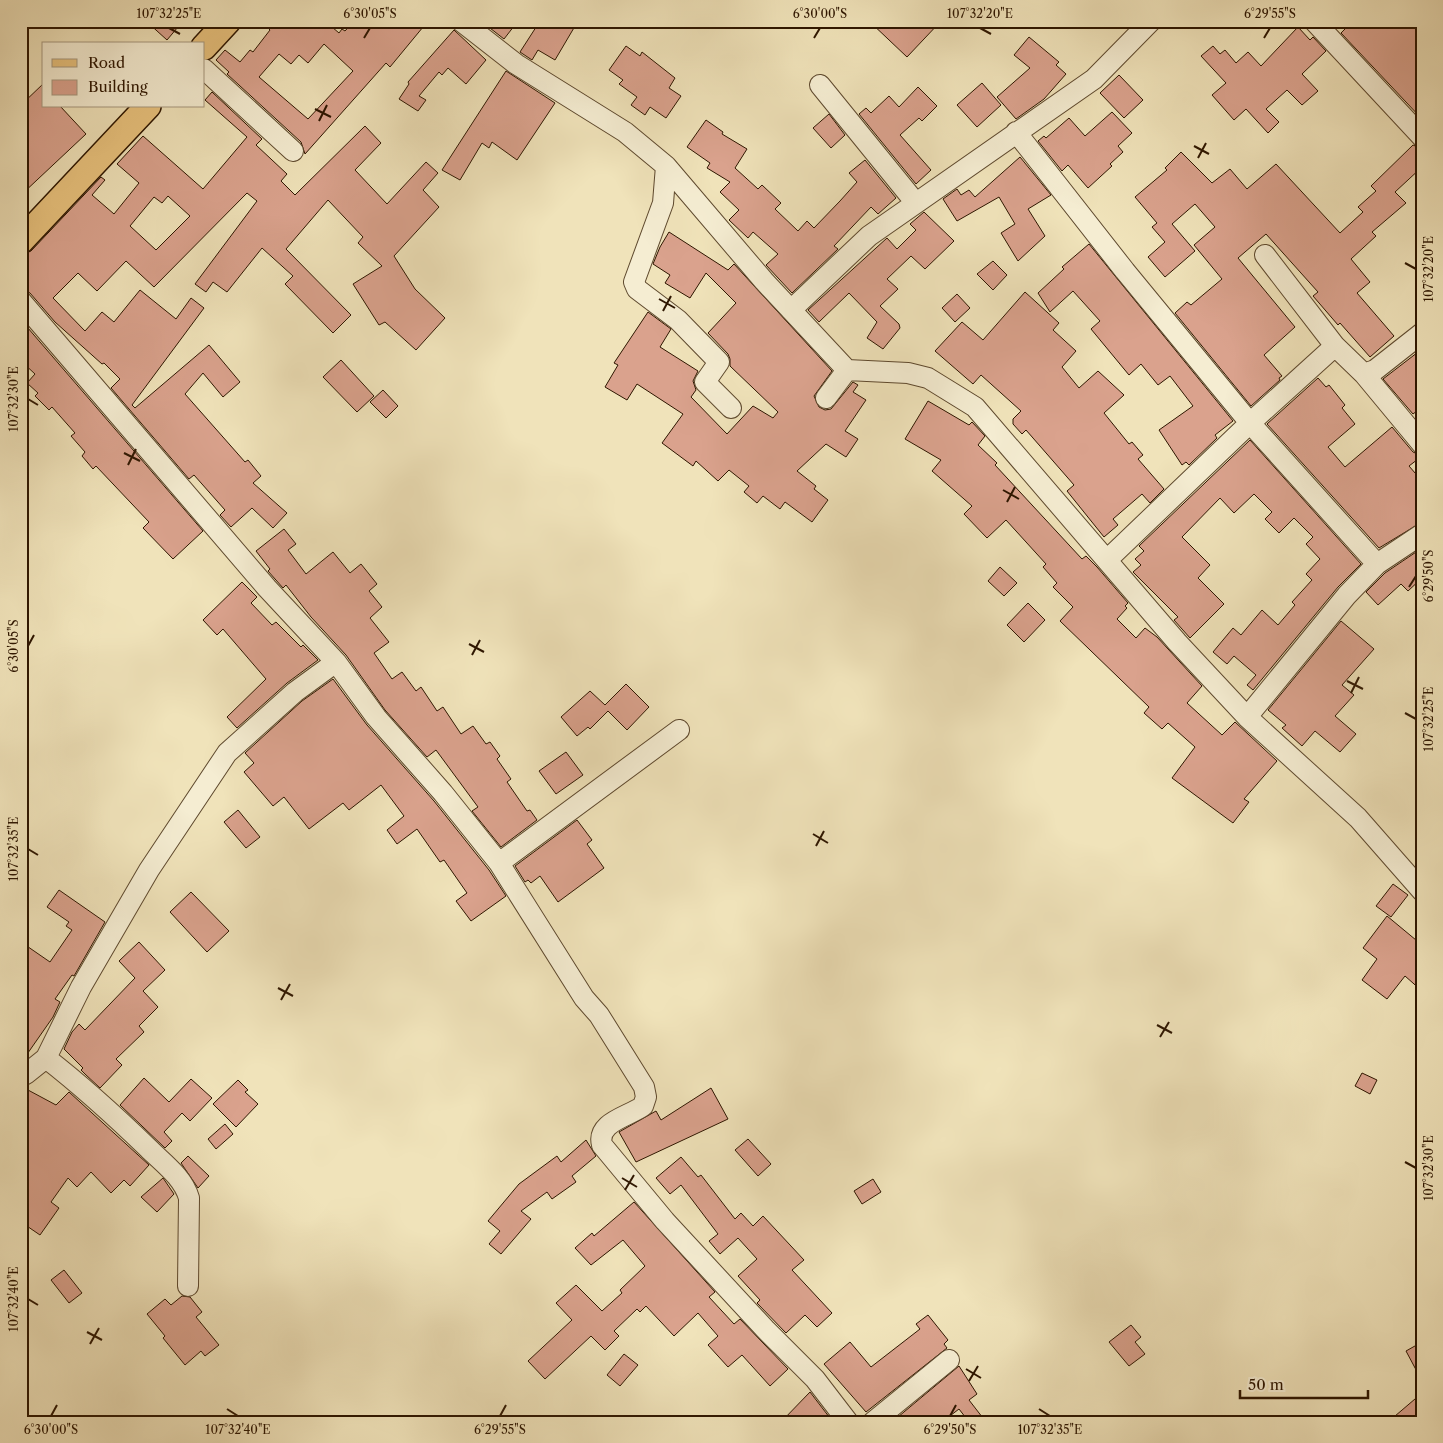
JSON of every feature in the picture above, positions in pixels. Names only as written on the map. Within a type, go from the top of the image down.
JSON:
[{"type":"main road","points":[[205,46],[228,21]]},
{"type":"main road","points":[[21,240],[146,108]]},
{"type":"street","points":[[461,21],[516,64],[625,132],[666,166],[791,310],[847,370],[908,373],[928,378],[975,407],[1177,642],[1247,717],[1358,818],[1422,891]]},
{"type":"street","points":[[791,310],[869,236],[915,202],[1094,79],[1152,21]]},
{"type":"street","points":[[1314,21],[1422,138]]},
{"type":"street","points":[[205,70],[293,151]]},
{"type":"street","points":[[820,85],[915,202]]},
{"type":"street","points":[[1016,132],[1125,271],[1250,423],[1377,564]]},
{"type":"street","points":[[666,166],[663,203],[634,282],[637,289],[678,320],[719,362],[705,382],[731,408]]},
{"type":"street","points":[[1265,255],[1335,346],[1364,374],[1422,444]]},
{"type":"street","points":[[21,301],[267,588],[336,662],[376,717],[444,793],[499,863],[584,998],[599,1015],[644,1087],[646,1097],[643,1106],[605,1127],[600,1138],[602,1145],[665,1221],[770,1335],[815,1378],[848,1422]]},
{"type":"street","points":[[1364,374],[1375,370],[1422,333]]},
{"type":"street","points":[[1107,560],[1250,423],[1335,346]]},
{"type":"street","points":[[826,398],[847,370]]},
{"type":"street","points":[[1247,717],[1347,594],[1377,564],[1422,534]]},
{"type":"street","points":[[23,1078],[46,1058],[81,987],[149,870],[227,753],[295,692],[336,662]]},
{"type":"street","points":[[499,863],[678,730]]},
{"type":"street","points":[[46,1058],[98,1099],[174,1173],[186,1188],[189,1198],[188,1286]]},
{"type":"street","points":[[873,1422],[949,1360]]},
{"type":"building","points":[[146,21],[183,21],[167,40]]},
{"type":"building","points":[[274,21],[325,21],[339,33],[342,29],[345,31],[354,21],[381,21],[389,28],[394,21],[428,21],[390,67],[386,63],[305,154],[301,142],[227,74],[229,72],[216,60],[225,50],[240,62],[250,50],[253,52],[270,30],[268,28]],"holes":[[[324,44],[353,71],[308,119],[259,77],[279,54],[291,64],[299,55],[308,63]]]},
{"type":"building","points":[[481,21],[518,21],[504,39]]},
{"type":"building","points":[[540,21],[578,21],[555,60],[538,50],[532,60],[520,52]]},
{"type":"building","points":[[869,21],[941,21],[907,57]]},
{"type":"building","points":[[1353,21],[1422,21],[1422,119],[1341,33]]},
{"type":"building","points":[[1298,27],[1310,40],[1313,37],[1326,51],[1302,74],[1318,91],[1302,105],[1287,90],[1266,109],[1279,122],[1268,133],[1246,109],[1234,120],[1212,95],[1226,83],[1201,56],[1213,46],[1220,54],[1225,50],[1236,63],[1248,52],[1261,66]]},
{"type":"building","points":[[454,30],[486,60],[466,84],[448,68],[442,75],[439,72],[419,96],[426,100],[418,111],[399,99],[409,84],[408,82]]},
{"type":"building","points":[[1029,37],[1059,62],[1056,65],[1066,74],[1044,99],[1016,119],[997,97],[1030,68],[1014,55]]},
{"type":"building","points":[[626,46],[640,56],[642,52],[675,78],[669,88],[681,96],[666,118],[650,107],[645,115],[631,105],[637,97],[619,84],[623,80],[609,70]]},
{"type":"building","points":[[506,71],[555,103],[517,160],[492,142],[489,148],[482,143],[460,180],[442,170]]},
{"type":"building","points":[[1119,75],[1143,100],[1124,118],[1100,93]]},
{"type":"building","points":[[982,83],[1001,105],[977,127],[957,105]]},
{"type":"building","points":[[42,85],[42,108],[62,108],[86,134],[21,195],[21,105]]},
{"type":"building","points":[[918,87],[937,106],[922,121],[919,118],[900,135],[931,170],[916,184],[859,114],[866,108],[871,113],[889,96],[899,107]]},
{"type":"building","points":[[212,92],[262,139],[256,145],[287,174],[281,181],[295,195],[365,126],[381,143],[355,170],[387,204],[426,162],[438,173],[423,190],[439,207],[394,256],[415,289],[445,318],[416,350],[385,322],[379,325],[353,284],[382,266],[358,243],[363,237],[328,200],[286,249],[351,315],[333,333],[285,284],[293,276],[262,248],[227,292],[213,282],[206,292],[195,284],[257,201],[247,193],[154,287],[126,261],[97,291],[78,273],[53,298],[85,331],[102,312],[114,322],[140,290],[176,319],[191,298],[204,308],[132,405],[135,408],[209,345],[240,382],[223,397],[203,373],[185,394],[245,462],[248,460],[261,476],[253,483],[287,513],[273,528],[252,508],[231,527],[220,515],[225,510],[194,475],[189,479],[111,388],[120,379],[55,322],[30,293],[21,289],[21,255],[31,251],[101,177],[105,180],[92,195],[114,214],[139,183],[117,164],[143,136],[203,189],[247,137],[205,100]],"holes":[[[168,196],[190,216],[156,250],[130,226],[154,197],[162,203]]]},
{"type":"building","points":[[1112,112],[1132,133],[1118,146],[1123,152],[1110,164],[1112,166],[1088,188],[1068,165],[1062,171],[1038,141],[1044,136],[1046,138],[1069,118],[1085,136]]},
{"type":"building","points":[[829,114],[845,135],[831,148],[813,128]]},
{"type":"building","points":[[706,120],[723,132],[722,134],[747,149],[735,168],[758,189],[762,185],[781,203],[775,209],[798,231],[807,221],[814,228],[840,201],[857,182],[849,173],[865,160],[896,198],[878,214],[871,207],[834,246],[838,249],[792,293],[766,265],[778,254],[753,232],[748,238],[729,220],[739,210],[720,192],[730,182],[707,168],[710,163],[687,147]]},
{"type":"building","points":[[1413,145],[1422,149],[1422,167],[1395,192],[1406,203],[1372,232],[1376,236],[1351,259],[1370,282],[1357,293],[1394,336],[1370,357],[1340,323],[1338,325],[1313,296],[1318,292],[1266,234],[1238,258],[1295,327],[1264,355],[1282,376],[1251,406],[1175,313],[1187,302],[1191,305],[1222,279],[1194,245],[1215,227],[1195,204],[1172,224],[1195,251],[1165,277],[1148,257],[1165,242],[1152,227],[1157,223],[1135,197],[1167,170],[1165,168],[1181,152],[1212,183],[1230,169],[1247,189],[1276,164],[1340,233],[1363,212],[1358,207],[1376,191],[1371,186]]},
{"type":"building","points":[[1020,157],[1051,195],[1028,209],[1045,236],[1018,261],[1001,233],[1015,224],[999,197],[957,221],[943,199],[957,189],[961,195],[969,190],[975,197]]},
{"type":"building","points":[[924,212],[954,241],[925,269],[911,256],[887,279],[898,289],[880,306],[899,324],[900,328],[883,349],[867,338],[877,322],[849,293],[819,322],[808,310],[887,238],[897,249],[916,230],[910,224]]},
{"type":"building","points":[[669,232],[728,270],[734,264],[832,371],[814,396],[819,407],[825,410],[831,409],[853,382],[858,385],[853,392],[866,400],[845,431],[858,439],[846,457],[826,444],[797,471],[816,486],[814,489],[828,500],[812,522],[785,502],[780,509],[763,496],[757,503],[744,492],[749,486],[729,470],[718,481],[696,461],[693,466],[662,443],[683,414],[637,384],[627,400],[605,387],[618,365],[614,363],[648,312],[671,329],[660,347],[698,371],[693,381],[696,390],[691,397],[727,434],[753,406],[773,418],[778,412],[730,366],[728,354],[708,333],[736,303],[706,273],[690,298],[665,283],[670,275],[653,264]]},
{"type":"building","points":[[1089,244],[1233,421],[1215,435],[1217,438],[1189,465],[1186,462],[1182,465],[1159,430],[1193,406],[1170,376],[1158,385],[1141,364],[1129,375],[1091,329],[1100,321],[1073,291],[1050,312],[1038,293],[1064,269],[1062,267]]},
{"type":"building","points":[[993,261],[1007,275],[993,290],[977,274]]},
{"type":"building","points":[[1025,292],[1059,323],[1053,330],[1076,351],[1062,367],[1079,388],[1098,371],[1124,395],[1104,413],[1129,444],[1132,442],[1143,455],[1138,459],[1164,489],[1150,503],[1142,494],[1113,519],[1118,525],[1104,537],[1067,491],[1074,485],[1026,430],[1022,434],[1013,424],[1013,419],[1021,411],[981,375],[973,384],[935,351],[962,322],[983,340]]},
{"type":"building","points":[[957,294],[970,308],[955,322],[942,308]]},
{"type":"building","points":[[21,320],[203,531],[173,559],[143,528],[149,522],[96,466],[93,469],[82,456],[85,452],[71,436],[75,433],[52,407],[49,410],[35,396],[38,393],[27,383],[35,374],[21,361]]},
{"type":"building","points":[[1422,349],[1422,407],[1413,414],[1383,379]]},
{"type":"building","points":[[341,360],[374,396],[357,412],[323,377]]},
{"type":"building","points":[[1318,378],[1326,387],[1329,385],[1345,405],[1342,408],[1355,424],[1328,447],[1345,467],[1392,427],[1413,452],[1422,456],[1409,466],[1422,481],[1422,522],[1379,548],[1267,424]]},
{"type":"building","points":[[383,390],[398,406],[386,418],[370,402]]},
{"type":"building","points":[[928,401],[969,425],[972,422],[985,436],[978,445],[997,463],[995,465],[1082,559],[1086,556],[1097,567],[1128,603],[1125,606],[1127,608],[1117,619],[1136,638],[1145,628],[1157,637],[1202,686],[1187,703],[1222,735],[1235,722],[1277,761],[1244,799],[1249,802],[1233,823],[1172,778],[1195,747],[1168,723],[1162,729],[1144,713],[1149,707],[1060,621],[1073,607],[1053,587],[1057,583],[1043,567],[1046,564],[1006,520],[987,538],[964,514],[972,506],[932,471],[941,460],[905,439]]},
{"type":"building","points":[[1250,440],[1361,564],[1338,587],[1253,690],[1247,685],[1256,675],[1234,656],[1227,664],[1213,652],[1233,628],[1241,635],[1262,610],[1278,625],[1295,605],[1292,602],[1312,580],[1306,574],[1320,559],[1306,544],[1313,537],[1294,518],[1279,533],[1265,519],[1272,512],[1254,494],[1234,513],[1220,498],[1182,537],[1210,565],[1198,578],[1224,604],[1190,638],[1174,620],[1178,617],[1133,572],[1141,565],[1135,559],[1144,551],[1139,546]]},
{"type":"building","points":[[284,529],[296,544],[288,550],[306,574],[333,552],[350,573],[361,564],[377,584],[369,591],[382,607],[370,618],[389,642],[374,653],[392,679],[402,672],[416,691],[421,687],[437,711],[443,707],[461,734],[473,726],[486,744],[490,742],[500,756],[497,759],[511,779],[507,782],[527,811],[530,810],[537,820],[501,847],[472,811],[478,807],[436,750],[427,757],[385,710],[346,655],[311,617],[286,585],[283,588],[268,571],[270,569],[256,551]]},
{"type":"building","points":[[1422,548],[1422,578],[1408,591],[1401,584],[1378,605],[1366,592],[1385,573]]},
{"type":"building","points":[[1000,567],[1017,583],[1004,596],[988,581]]},
{"type":"building","points":[[242,582],[257,597],[251,603],[272,625],[276,622],[301,647],[303,645],[318,660],[287,683],[237,728],[227,717],[266,679],[223,629],[217,635],[203,620]]},
{"type":"building","points":[[1028,603],[1045,620],[1024,642],[1007,625]]},
{"type":"building","points":[[1341,621],[1374,649],[1342,685],[1354,695],[1335,716],[1356,734],[1340,752],[1315,731],[1302,746],[1282,728],[1286,725],[1268,710]]},
{"type":"building","points":[[333,679],[367,725],[434,801],[489,870],[506,896],[471,921],[456,901],[467,893],[444,860],[440,862],[417,829],[397,844],[387,830],[404,816],[381,785],[349,810],[343,803],[309,829],[284,797],[273,806],[244,772],[254,763],[245,753],[302,701]]},
{"type":"building","points":[[626,684],[649,707],[627,730],[608,711],[590,729],[588,727],[577,736],[561,717],[590,691],[605,705]]},
{"type":"building","points":[[566,752],[583,775],[556,794],[539,771]]},
{"type":"building","points":[[238,810],[260,837],[246,848],[224,822]]},
{"type":"building","points":[[577,820],[592,840],[587,844],[604,868],[558,902],[540,876],[531,883],[528,880],[525,882],[515,866]]},
{"type":"building","points":[[1393,884],[1408,895],[1391,917],[1376,906]]},
{"type":"building","points":[[59,890],[105,922],[74,976],[72,975],[55,999],[60,1002],[53,1017],[23,1060],[21,1059],[21,942],[50,962],[72,930],[66,926],[69,922],[47,907]]},
{"type":"building","points":[[191,892],[229,931],[207,952],[170,912]]},
{"type":"building","points":[[1387,916],[1422,945],[1422,991],[1405,976],[1387,999],[1362,980],[1377,959],[1363,948]]},
{"type":"building","points":[[139,942],[165,970],[143,991],[158,1007],[139,1026],[144,1032],[116,1059],[122,1065],[100,1088],[81,1070],[83,1068],[64,1049],[72,1032],[79,1024],[85,1030],[135,978],[119,961]]},
{"type":"building","points":[[1362,1073],[1377,1080],[1370,1094],[1355,1086]]},
{"type":"building","points":[[144,1078],[169,1102],[191,1079],[212,1098],[190,1121],[182,1113],[164,1132],[172,1141],[165,1148],[120,1105]]},
{"type":"building","points":[[238,1080],[248,1090],[245,1092],[258,1104],[236,1127],[213,1104]]},
{"type":"building","points":[[711,1088],[728,1119],[636,1162],[619,1132],[656,1111],[661,1120]]},
{"type":"building","points":[[28,1090],[56,1105],[69,1092],[149,1165],[130,1186],[124,1180],[111,1193],[91,1172],[77,1187],[68,1178],[51,1202],[59,1208],[40,1235],[21,1222],[21,1100]]},
{"type":"building","points":[[225,1124],[233,1134],[216,1149],[208,1139]]},
{"type":"building","points":[[748,1139],[771,1164],[758,1176],[735,1150]]},
{"type":"building","points":[[586,1140],[596,1156],[572,1176],[576,1182],[552,1199],[547,1192],[521,1211],[531,1219],[501,1254],[489,1244],[500,1231],[488,1221],[519,1184],[557,1156],[561,1162]]},
{"type":"building","points":[[188,1156],[209,1176],[198,1188],[181,1163]]},
{"type":"building","points":[[681,1157],[698,1177],[701,1175],[735,1219],[741,1213],[753,1226],[763,1216],[804,1260],[792,1270],[832,1313],[817,1327],[805,1315],[786,1333],[757,1303],[760,1300],[738,1276],[757,1259],[738,1238],[720,1254],[709,1241],[718,1234],[681,1185],[670,1194],[656,1178]]},
{"type":"building","points":[[163,1178],[174,1194],[157,1212],[141,1197]]},
{"type":"building","points":[[873,1179],[881,1192],[862,1204],[854,1191]]},
{"type":"building","points":[[634,1202],[715,1292],[709,1297],[734,1324],[740,1319],[788,1369],[770,1386],[742,1355],[728,1367],[708,1345],[718,1336],[698,1313],[674,1336],[646,1306],[640,1312],[637,1309],[614,1331],[619,1336],[605,1350],[591,1336],[545,1379],[528,1361],[572,1320],[556,1303],[576,1285],[602,1311],[622,1293],[620,1290],[645,1266],[623,1240],[591,1265],[575,1248],[592,1233],[594,1236]]},
{"type":"building","points":[[64,1270],[82,1293],[69,1303],[51,1280]]},
{"type":"building","points":[[182,1296],[190,1297],[202,1312],[196,1317],[219,1345],[205,1356],[201,1351],[185,1365],[163,1338],[165,1336],[147,1314],[165,1299],[171,1305]]},
{"type":"building","points":[[928,1315],[948,1340],[944,1344],[947,1348],[866,1412],[824,1364],[850,1342],[871,1367],[920,1329],[916,1324]]},
{"type":"building","points":[[1131,1325],[1141,1337],[1135,1342],[1145,1354],[1129,1366],[1109,1342]]},
{"type":"building","points":[[1422,1342],[1422,1381],[1406,1351]]},
{"type":"building","points":[[624,1354],[638,1365],[620,1386],[607,1375]]},
{"type":"building","points":[[959,1366],[977,1394],[969,1400],[986,1422],[969,1422],[959,1409],[942,1422],[892,1422]]},
{"type":"building","points":[[810,1392],[833,1422],[781,1422]]},
{"type":"building","points":[[1422,1393],[1422,1422],[1388,1422]]}]
